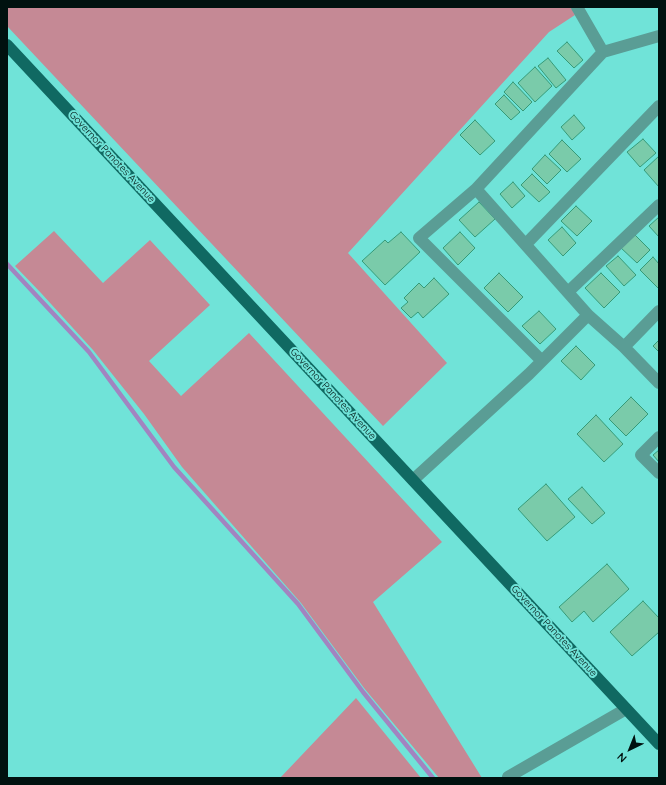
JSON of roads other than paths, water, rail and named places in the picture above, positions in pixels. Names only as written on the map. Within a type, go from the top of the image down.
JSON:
[{"type":"main road","name":"Governor Panotes Avenue","points":[[7,45],[659,744]]},
{"type":"street","points":[[578,7],[603,52]]},
{"type":"street","points":[[542,361],[419,238],[476,189],[603,52],[659,36]]},
{"type":"street","points":[[526,244],[659,106]]},
{"type":"street","points":[[476,189],[588,314],[624,347],[659,383]]},
{"type":"street","points":[[568,292],[659,205]]},
{"type":"street","points":[[624,347],[659,311]]},
{"type":"street","points":[[413,480],[529,374],[588,314]]},
{"type":"street","points":[[659,437],[641,455],[659,473]]},
{"type":"street","points":[[508,776],[626,709]]},
{"type":"waterway","points":[[7,264],[89,352],[174,467],[298,604],[363,692],[433,778]]}]
